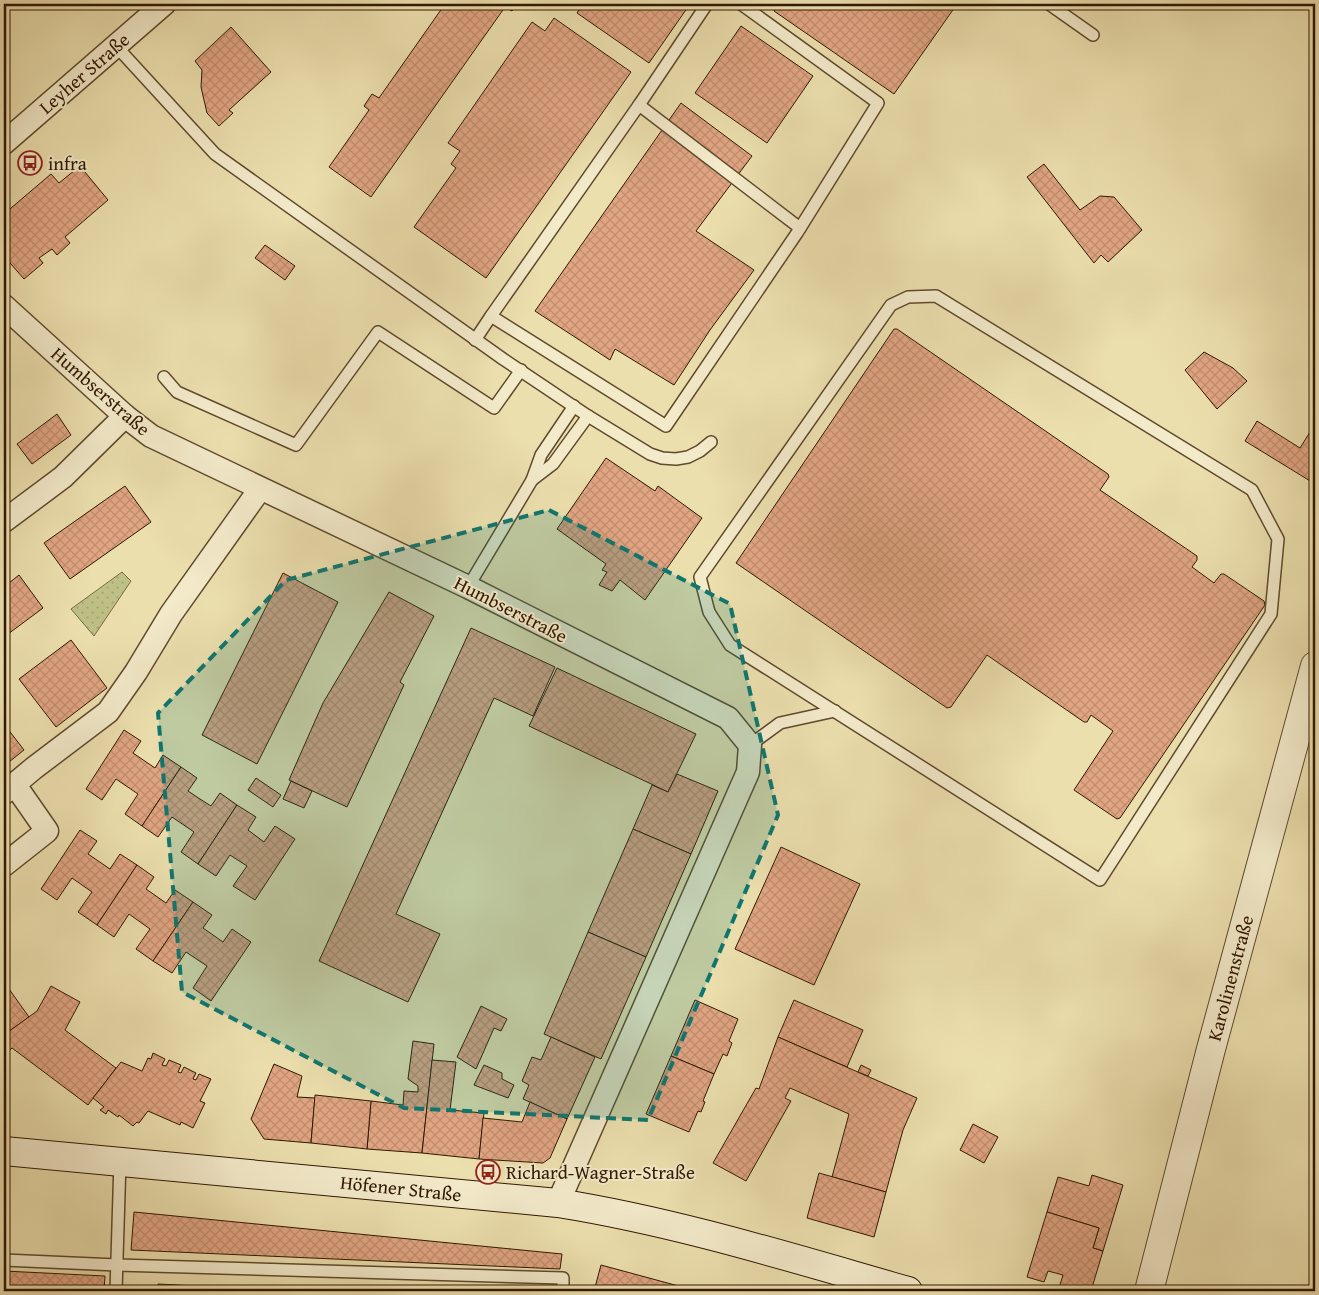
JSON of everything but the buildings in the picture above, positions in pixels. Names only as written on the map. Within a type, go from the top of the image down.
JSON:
[{"type":"main road","name":"Karolinenstraße","points":[[1149,1291],[1211,1049],[1315,666]]},
{"type":"main road","name":"Höfener Straße","points":[[4,1151],[558,1203],[612,1212],[668,1225],[908,1291]]},
{"type":"street","name":"Leyher Straße","points":[[4,143],[164,4]]},
{"type":"street","name":"Humbserstraße","points":[[4,306],[125,416],[151,436],[468,587],[728,718],[750,745]]},
{"type":"street","points":[[4,521],[63,477],[125,416]]},
{"type":"street","points":[[4,865],[47,831],[9,789],[108,712],[136,672],[171,614],[260,489]]},
{"type":"street","points":[[558,1203],[748,772],[750,745]]},
{"type":"lane","points":[[476,340],[707,4]]},
{"type":"lane","points":[[491,316],[666,426],[800,228],[878,103],[741,4]]},
{"type":"lane","points":[[1049,4],[1093,35]]},
{"type":"lane","points":[[116,46],[215,154],[476,340],[588,416],[650,454],[662,458],[676,459],[688,457],[700,451],[711,442]]},
{"type":"lane","points":[[639,105],[800,228]]},
{"type":"lane","points":[[750,745],[780,722],[834,711],[1100,880],[1272,614],[1278,539],[1252,490],[936,296],[908,297],[891,305],[700,576],[709,612],[730,645],[834,711]]},
{"type":"lane","points":[[164,377],[177,392],[296,445],[378,332],[494,408],[521,370]]},
{"type":"lane","points":[[468,587],[532,480],[541,455],[574,406]]},
{"type":"lane","points":[[532,480],[553,464],[588,416]]},
{"type":"lane","points":[[116,1291],[120,1161]]},
{"type":"lane","points":[[4,1260],[563,1278],[563,1291]]},
{"type":"highlighted area","points":[[549,510],[730,604],[778,815],[648,1120],[404,1108],[182,992],[158,713],[286,580]]},
{"type":"green space","points":[[122,572],[131,581],[94,636],[71,609]]},
{"type":"place","name":"infra","points":[[30,163]]},
{"type":"place","name":"Richard-Wagner-Straße","points":[[488,1172]]}]
